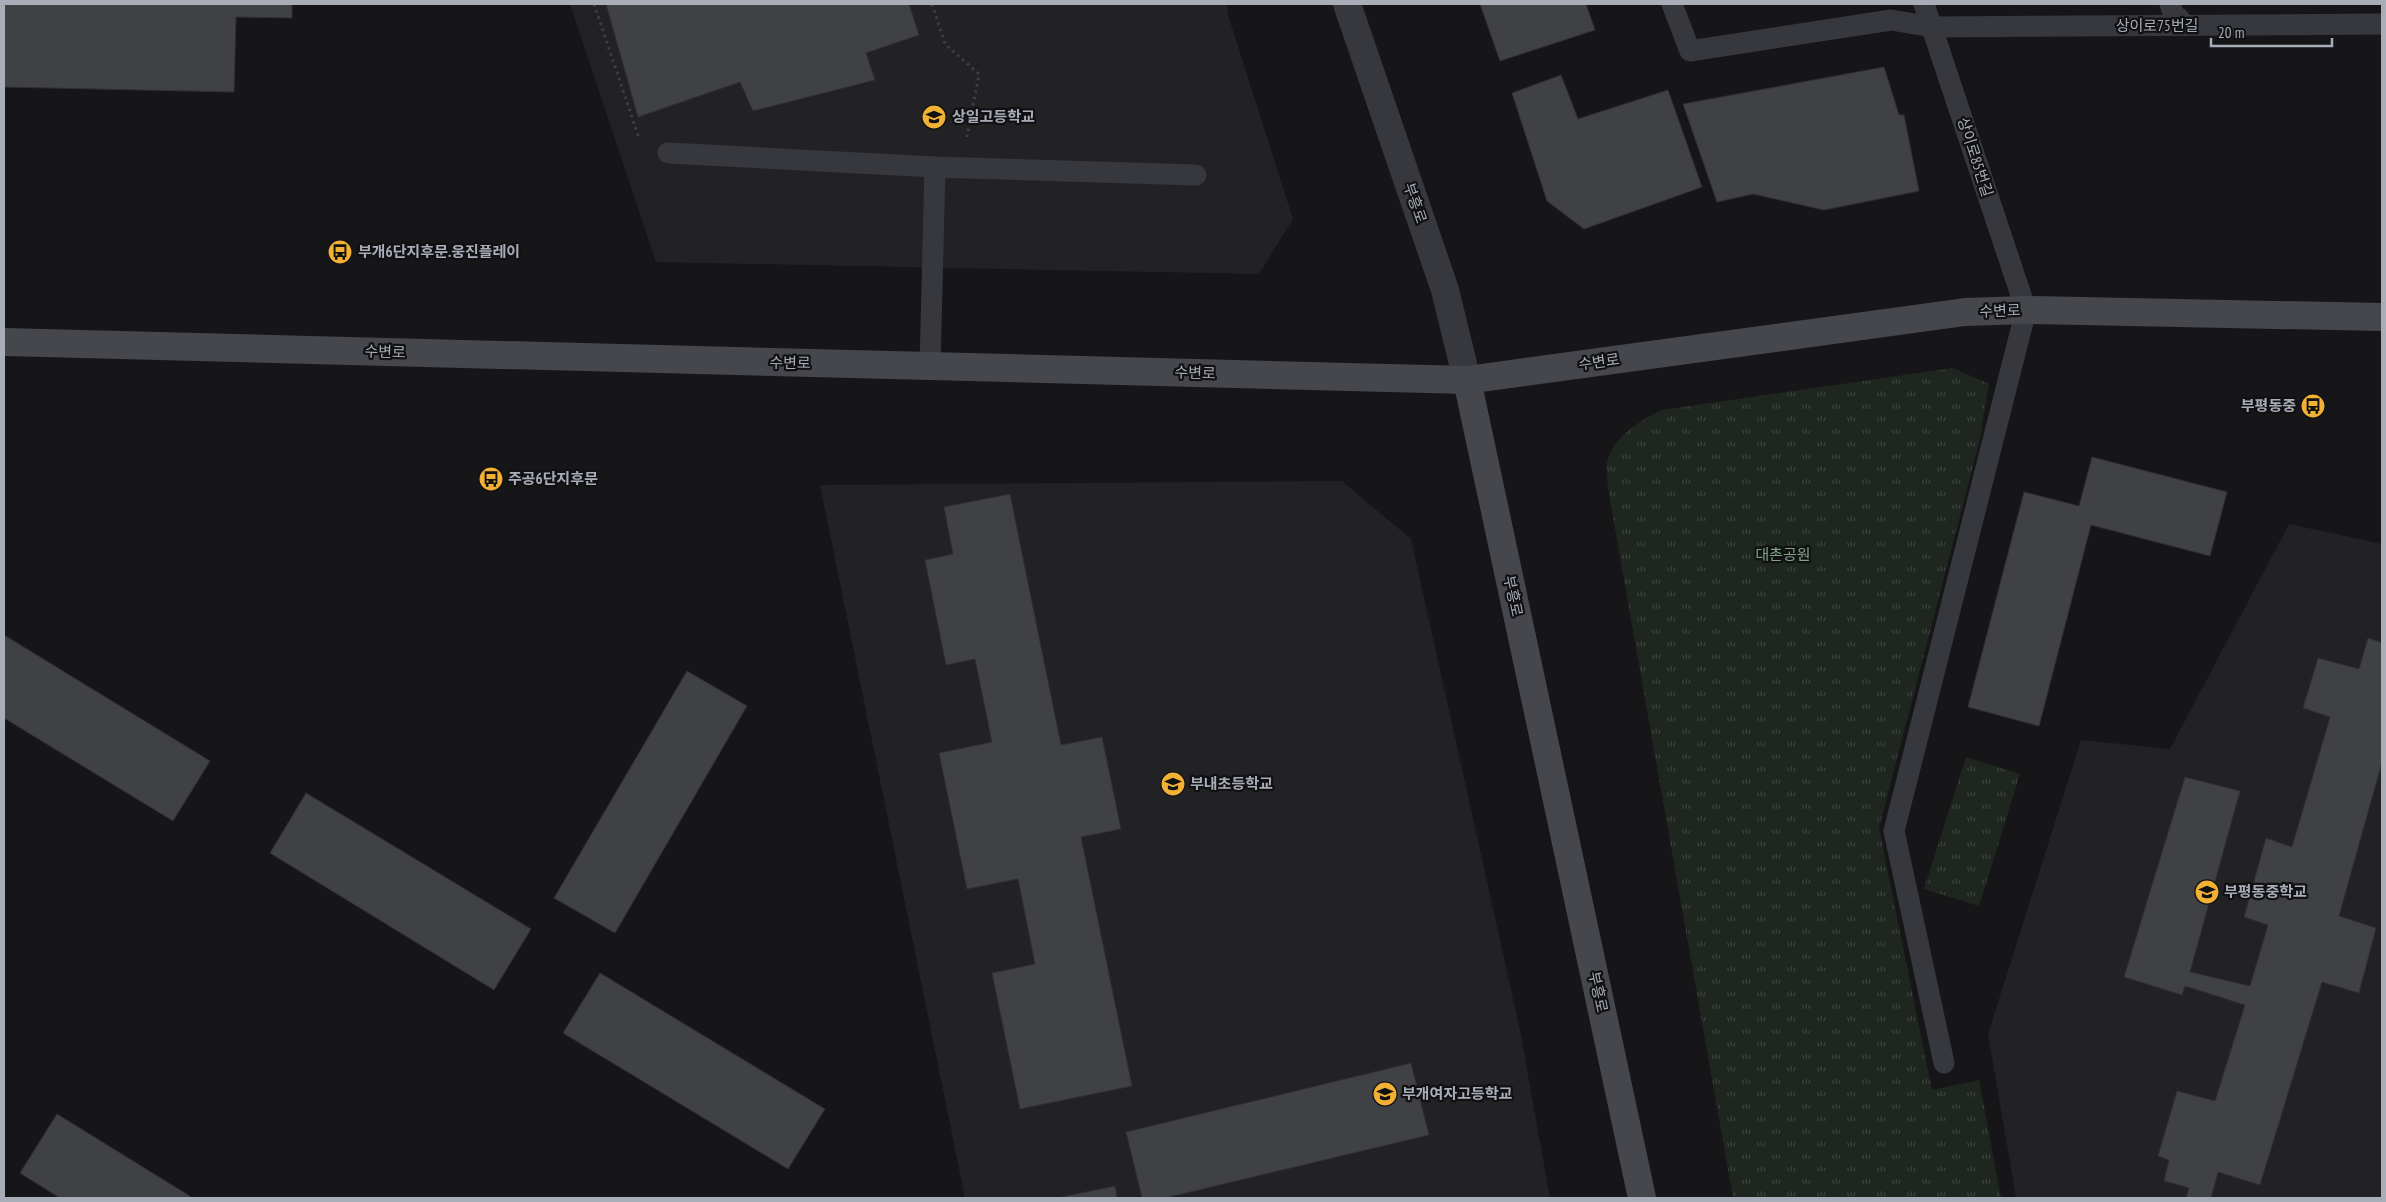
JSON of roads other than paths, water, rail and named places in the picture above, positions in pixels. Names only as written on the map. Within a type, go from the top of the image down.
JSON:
[{"type":"main road","name":"수변로","points":[[4,342],[1467,380],[1966,312],[2026,310],[2382,317]]},
{"type":"main road","name":"부흥로","points":[[1467,380],[1642,1198]]},
{"type":"street","name":"부흥로","points":[[1347,4],[1445,290],[1467,380]]},
{"type":"lane","name":"상이로75번길","points":[[1672,4],[1690,52],[1891,20],[1932,27],[2175,16],[2382,24]]},
{"type":"lane","name":"상이로85번길","points":[[1924,4],[2026,310]]},
{"type":"lane","points":[[668,153],[934,167],[1196,175]]},
{"type":"lane","points":[[930,366],[934,167]]},
{"type":"lane","points":[[1944,1063],[1894,832],[2026,310]]},
{"type":"place","name":"상일고등학교","points":[[934,117]]},
{"type":"place","name":"부개6단지후문.웅진플레이","points":[[340,252]]},
{"type":"place","name":"부평동중","points":[[2313,406]]},
{"type":"place","name":"주공6단지후문","points":[[491,479]]},
{"type":"place","name":"부내초등학교","points":[[1173,784]]},
{"type":"place","name":"부평동중학교","points":[[2207,892]]},
{"type":"place","name":"부개여자고등학교","points":[[1385,1094]]},
{"type":"park label","name":"대촌공원","points":[[1783,555]]}]
